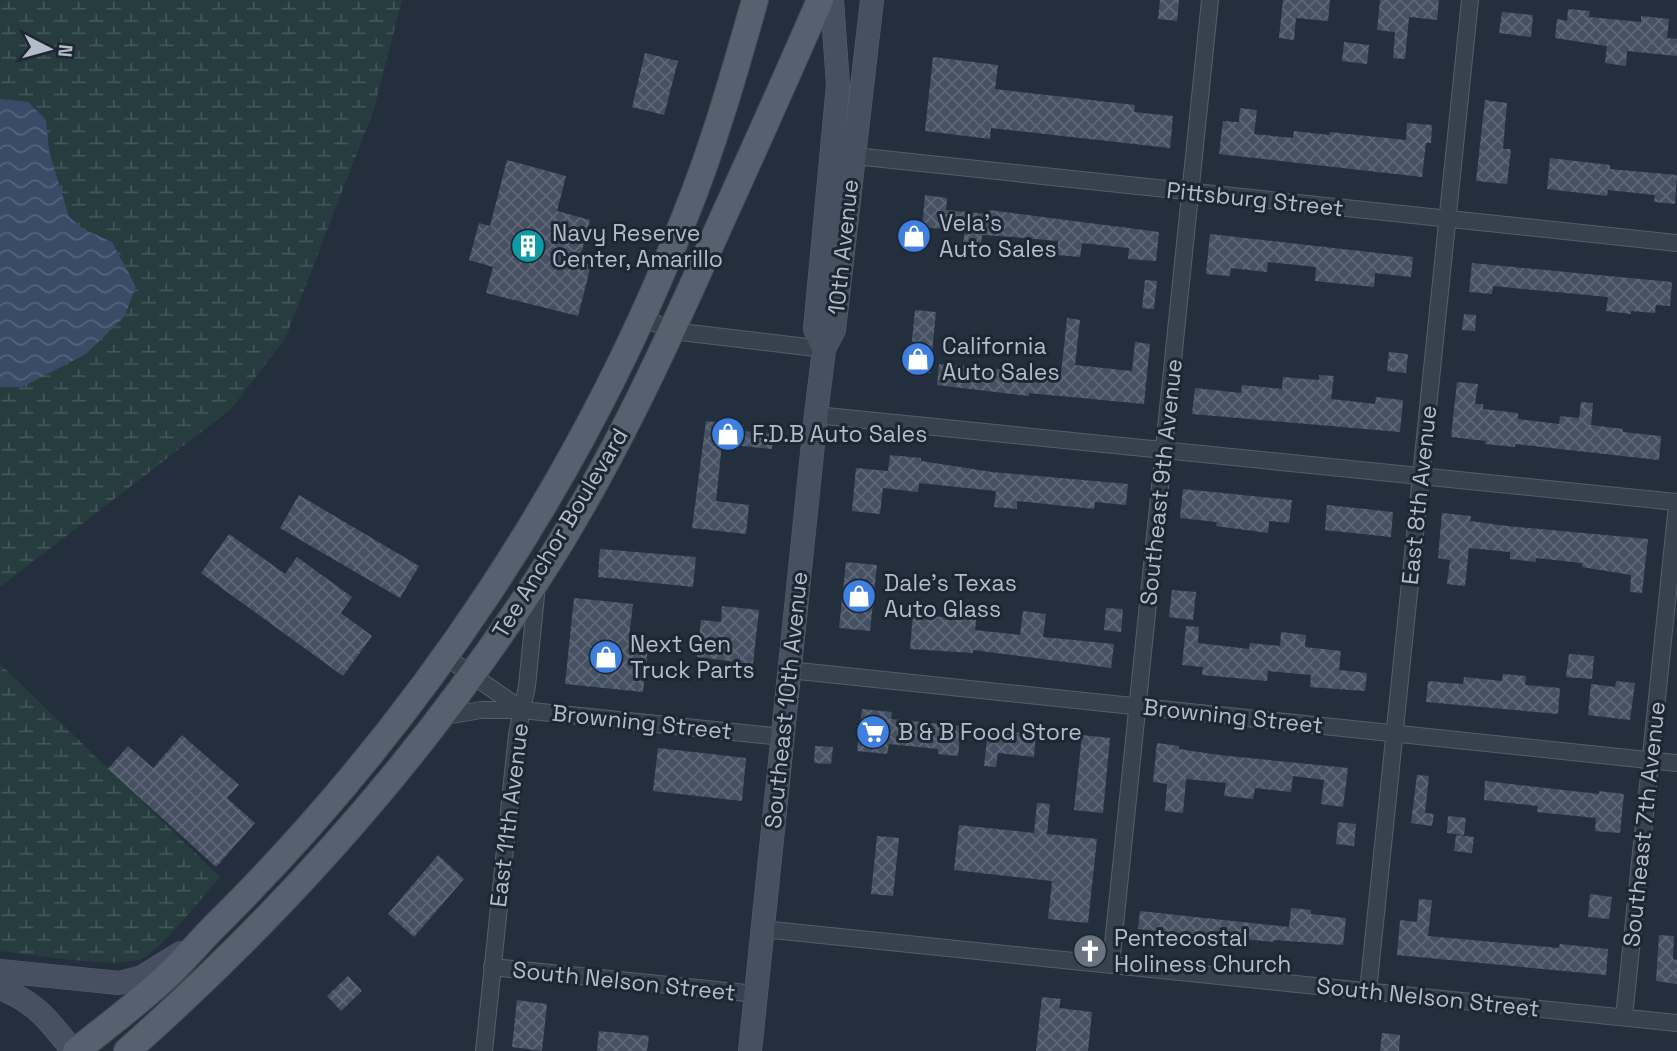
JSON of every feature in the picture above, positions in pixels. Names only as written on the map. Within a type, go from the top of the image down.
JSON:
[{"type":"main road","name":"Tee Anchor Boulevard","points":[[74,1051],[167,977],[262,878],[335,798],[446,656],[547,500],[601,401],[642,317],[688,208],[720,118],[755,0]]},
{"type":"main road","name":"Tee Anchor Boulevard","points":[[127,1051],[233,953],[307,877],[377,799],[471,675],[538,579],[631,415],[672,331],[820,0]]},
{"type":"main road","name":"10th Avenue","points":[[832,0],[842,155]]},
{"type":"main road","name":"10th Avenue","points":[[824,349],[815,328],[842,155],[872,0]]},
{"type":"main road","name":"Southeast 10th Avenue","points":[[750,1051],[824,349]]},
{"type":"main road","points":[[0,971],[119,982],[142,977],[196,945]]},
{"type":"main road","points":[[0,988],[19,996],[44,1014],[74,1051]]},
{"type":"street","name":"Southeast 9th Avenue","points":[[1111,964],[1210,0]]},
{"type":"street","name":"East 8th Avenue","points":[[1368,990],[1470,0]]},
{"type":"street","name":"Pittsburg Street","points":[[842,155],[1677,243]]},
{"type":"street","points":[[642,317],[672,331],[824,349]]},
{"type":"street","points":[[816,415],[1677,503]]},
{"type":"street","name":"Southeast 7th Avenue","points":[[1624,1017],[1677,503]]},
{"type":"street","name":"East 11th Avenue","points":[[484,1051],[517,734],[527,687],[538,579]]},
{"type":"street","name":"Browning Street","points":[[446,656],[522,710],[782,737]]},
{"type":"street","name":"Browning Street","points":[[789,670],[1677,763]]},
{"type":"street","points":[[439,717],[464,711],[522,710]]},
{"type":"street","name":"South Nelson Street","points":[[762,929],[1677,1023]]},
{"type":"street","name":"South Nelson Street","points":[[492,967],[755,994]]},
{"type":"green space","points":[[0,0],[402,0],[374,109],[285,339],[230,410],[0,587]]},
{"type":"green space","points":[[0,664],[220,877],[171,934],[141,959],[130,962],[94,962],[0,951]]},
{"type":"water","points":[[0,99],[28,102],[46,120],[49,151],[69,217],[85,230],[112,242],[136,287],[124,317],[86,354],[22,387],[0,387]]},
{"type":"building","points":[[1160,0],[1179,0],[1177,21],[1158,19]]},
{"type":"building","points":[[1283,0],[1330,0],[1328,21],[1296,18],[1294,40],[1279,38]]},
{"type":"building","points":[[1380,0],[1439,0],[1437,20],[1409,17],[1405,59],[1393,58],[1395,32],[1377,30]]},
{"type":"building","points":[[1568,9],[1590,11],[1589,17],[1641,22],[1641,16],[1669,19],[1667,38],[1677,39],[1677,56],[1627,51],[1626,66],[1605,63],[1607,46],[1555,38],[1557,19],[1567,21]]},
{"type":"building","points":[[1502,12],[1533,15],[1531,37],[1499,33]]},
{"type":"building","points":[[1344,42],[1369,45],[1367,64],[1342,61]]},
{"type":"building","points":[[645,53],[678,61],[664,115],[632,107]]},
{"type":"building","points":[[933,57],[998,65],[995,89],[1135,105],[1134,112],[1173,116],[1170,148],[991,128],[990,139],[925,131]]},
{"type":"building","points":[[1485,100],[1507,103],[1503,149],[1511,149],[1507,184],[1476,181]]},
{"type":"building","points":[[1240,108],[1257,110],[1254,134],[1293,138],[1294,131],[1406,140],[1407,123],[1432,125],[1431,143],[1426,143],[1422,177],[1219,154],[1223,121],[1239,122]]},
{"type":"building","points":[[1550,158],[1610,165],[1610,169],[1677,175],[1675,204],[1654,202],[1655,195],[1608,190],[1607,196],[1547,189]]},
{"type":"building","name":"Navy Reserve Center, Amarillo","points":[[507,160],[566,176],[557,211],[590,220],[579,262],[591,265],[578,316],[486,293],[493,267],[469,260],[479,223],[490,226]]},
{"type":"building","points":[[925,195],[947,198],[946,210],[989,214],[989,210],[1159,232],[1156,261],[1128,259],[1129,248],[1082,243],[1080,257],[1057,255],[1058,241],[1013,237],[982,235],[981,247],[963,245],[965,231],[922,227]]},
{"type":"building","points":[[1210,234],[1413,257],[1411,277],[1375,273],[1374,287],[1315,281],[1316,267],[1268,262],[1267,272],[1231,268],[1230,276],[1206,274]]},
{"type":"building","points":[[1472,263],[1672,282],[1670,306],[1656,305],[1655,313],[1631,311],[1631,314],[1606,311],[1608,297],[1493,286],[1492,294],[1469,292]]},
{"type":"building","points":[[1145,280],[1157,281],[1154,309],[1142,308]]},
{"type":"building","points":[[915,310],[936,312],[930,373],[909,370]]},
{"type":"building","points":[[1464,314],[1476,315],[1475,331],[1462,330]]},
{"type":"building","points":[[1067,318],[1080,320],[1075,365],[1132,371],[1135,342],[1150,344],[1144,404],[1029,393],[1029,396],[937,385],[939,364],[1008,370],[1009,367],[1061,374]]},
{"type":"building","points":[[1389,352],[1408,354],[1406,373],[1387,371]]},
{"type":"building","points":[[1319,375],[1334,376],[1331,399],[1375,404],[1376,397],[1403,400],[1400,432],[1192,414],[1195,388],[1241,393],[1242,385],[1282,389],[1283,377],[1319,380]]},
{"type":"building","points":[[1457,382],[1478,384],[1475,404],[1483,404],[1483,409],[1518,413],[1518,419],[1559,424],[1560,416],[1579,418],[1581,402],[1593,403],[1591,425],[1661,436],[1659,460],[1515,444],[1515,447],[1485,444],[1486,441],[1451,437]]},
{"type":"building","points":[[706,421],[744,425],[743,431],[773,434],[772,449],[722,444],[716,501],[749,505],[746,534],[692,528]]},
{"type":"building","points":[[890,455],[921,458],[921,461],[992,472],[1128,484],[1126,505],[1095,502],[1094,509],[1017,501],[1017,509],[994,507],[996,491],[919,483],[918,492],[883,488],[880,514],[852,511],[856,468],[888,471]]},
{"type":"building","points":[[1183,489],[1292,500],[1289,523],[1269,521],[1268,533],[1216,526],[1217,522],[1180,518]]},
{"type":"building","points":[[299,495],[419,566],[400,598],[280,528]]},
{"type":"building","points":[[1327,505],[1393,512],[1391,537],[1325,530]]},
{"type":"building","points":[[1442,513],[1471,516],[1470,521],[1507,526],[1648,539],[1642,593],[1630,592],[1631,575],[1582,567],[1582,563],[1536,558],[1536,562],[1510,559],[1510,552],[1469,548],[1465,586],[1447,584],[1450,560],[1438,558]]},
{"type":"building","points":[[229,534],[285,574],[297,557],[352,597],[341,613],[372,636],[343,676],[201,573]]},
{"type":"building","points":[[600,549],[696,557],[693,587],[598,577]]},
{"type":"building","points":[[846,562],[877,565],[870,631],[839,628]]},
{"type":"building","points":[[1172,590],[1196,592],[1193,620],[1169,617]]},
{"type":"building","points":[[574,598],[633,604],[629,637],[649,639],[643,692],[565,684]]},
{"type":"building","points":[[722,606],[759,610],[753,664],[697,657],[701,620],[721,622]]},
{"type":"building","points":[[1106,608],[1123,609],[1121,632],[1104,630]]},
{"type":"building","points":[[1023,611],[1046,614],[1043,637],[1114,644],[1111,668],[973,650],[973,653],[910,649],[913,614],[959,619],[959,612],[977,614],[975,630],[1020,635]]},
{"type":"building","points":[[1186,626],[1199,627],[1198,643],[1249,649],[1250,643],[1280,646],[1281,632],[1306,635],[1305,647],[1341,651],[1339,670],[1367,673],[1365,691],[1310,687],[1311,675],[1268,671],[1267,681],[1202,675],[1203,667],[1182,665]]},
{"type":"building","points":[[1569,654],[1594,656],[1592,679],[1566,677]]},
{"type":"building","points":[[1503,674],[1526,676],[1525,685],[1560,688],[1558,714],[1426,702],[1428,681],[1463,684],[1464,677],[1502,681]]},
{"type":"building","points":[[1616,681],[1635,683],[1630,720],[1588,715],[1591,684],[1615,687]]},
{"type":"building","points":[[862,709],[892,712],[891,719],[961,726],[958,756],[938,754],[938,749],[889,744],[887,754],[857,751]]},
{"type":"building","points":[[988,730],[1036,734],[1034,757],[998,753],[996,767],[984,766]]},
{"type":"building","points":[[182,735],[239,785],[227,798],[255,823],[216,867],[108,769],[128,746],[153,768]]},
{"type":"building","points":[[1082,735],[1110,738],[1103,813],[1074,810]]},
{"type":"building","points":[[1157,743],[1219,755],[1348,768],[1343,807],[1321,804],[1324,780],[1293,776],[1291,792],[1255,788],[1253,799],[1224,796],[1226,783],[1186,779],[1183,813],[1165,811],[1167,784],[1153,782]]},
{"type":"building","points":[[815,746],[833,747],[831,764],[814,763]]},
{"type":"building","points":[[658,748],[746,758],[742,801],[653,791]]},
{"type":"building","points":[[1417,775],[1429,776],[1425,813],[1434,814],[1432,826],[1411,823]]},
{"type":"building","points":[[1485,781],[1599,794],[1599,791],[1624,794],[1620,833],[1595,831],[1596,818],[1537,812],[1538,806],[1484,800]]},
{"type":"building","points":[[1037,803],[1050,804],[1047,834],[1097,839],[1088,923],[1048,919],[1052,881],[954,870],[959,825],[1034,833]]},
{"type":"building","points":[[1448,816],[1466,818],[1464,835],[1447,833]]},
{"type":"building","points":[[1338,822],[1356,824],[1354,846],[1336,844]]},
{"type":"building","points":[[1456,835],[1474,837],[1472,853],[1454,851]]},
{"type":"building","points":[[877,836],[899,838],[893,896],[871,894]]},
{"type":"building","points":[[438,855],[464,879],[414,937],[388,914]]},
{"type":"building","points":[[1590,894],[1612,897],[1609,919],[1588,917]]},
{"type":"building","points":[[1419,899],[1432,900],[1428,936],[1559,948],[1560,944],[1608,949],[1606,975],[1397,955],[1400,920],[1417,922]]},
{"type":"building","points":[[1291,908],[1311,910],[1311,914],[1346,918],[1343,945],[1274,942],[1138,929],[1140,911],[1289,927]]},
{"type":"building","points":[[1659,935],[1674,936],[1673,959],[1677,960],[1677,984],[1656,981]]},
{"type":"building","points":[[348,976],[362,991],[341,1011],[327,996]]},
{"type":"building","points":[[1042,997],[1061,999],[1059,1008],[1092,1012],[1088,1051],[1036,1051]]},
{"type":"building","points":[[517,1000],[547,1004],[542,1051],[512,1047]]},
{"type":"building","points":[[599,1031],[649,1036],[647,1051],[597,1051]]},
{"type":"building","points":[[1382,1033],[1400,1035],[1399,1051],[1380,1051]]},
{"type":"place","name":"Vela's Auto Sales","points":[[914,236]]},
{"type":"place","name":"Navy Reserve Center, Amarillo","points":[[528,246]]},
{"type":"place","name":"California Auto Sales","points":[[918,359]]},
{"type":"place","name":"F.D.B Auto Sales","points":[[728,434]]},
{"type":"place","name":"Dale's Texas Auto Glass","points":[[859,596]]},
{"type":"place","name":"Next Gen Truck Parts","points":[[606,657]]},
{"type":"place","name":"B & B Food Store","points":[[873,732]]},
{"type":"place","name":"Pentecostal Holiness Church","points":[[1090,951]]}]
